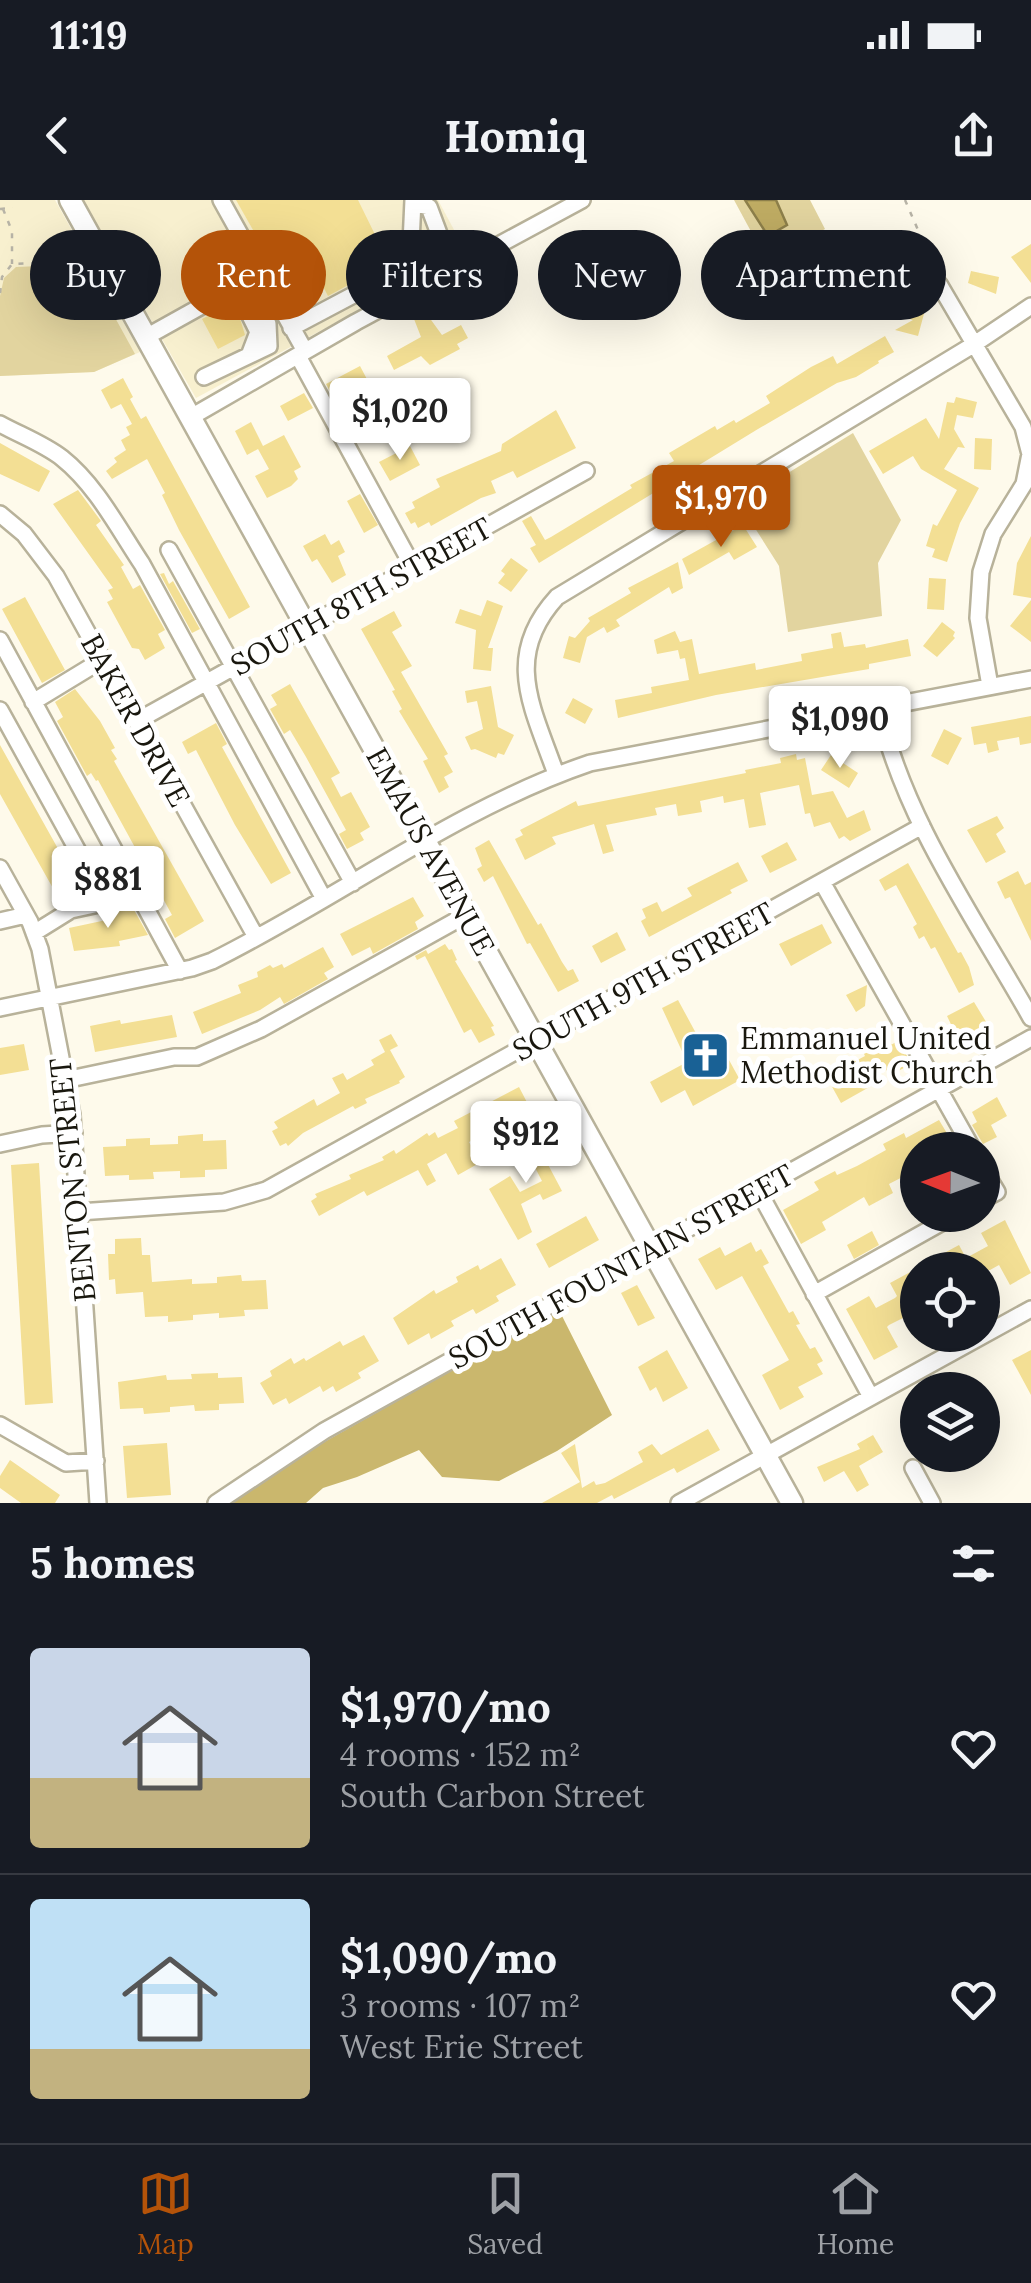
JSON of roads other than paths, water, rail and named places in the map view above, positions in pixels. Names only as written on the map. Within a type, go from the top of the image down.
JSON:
[{"type":"main road","name":"EMAUS AVENUE","points":[[70,200],[792,1503]]},
{"type":"street","points":[[221,200],[238,230]]},
{"type":"street","points":[[518,235],[582,200]]},
{"type":"street","points":[[292,328],[410,265],[414,202],[429,207],[438,230]]},
{"type":"street","points":[[946,297],[1023,426],[1030,454],[1024,484],[993,534],[980,572],[978,618],[990,686]]},
{"type":"street","points":[[556,774],[525,674],[535,626],[557,597],[973,346],[1031,306]]},
{"type":"street","points":[[146,337],[195,320]]},
{"type":"street","points":[[204,377],[269,346],[265,320]]},
{"type":"street","points":[[288,320],[301,354],[413,567]]},
{"type":"street","points":[[191,417],[363,320]]},
{"type":"street","points":[[0,424],[60,456],[84,480],[142,564],[324,900]]},
{"type":"street","name":"SOUTH 8TH STREET","points":[[136,721],[586,471]]},
{"type":"street","name":"BAKER DRIVE","points":[[0,514],[42,554],[256,937]]},
{"type":"street","points":[[169,550],[353,883]]},
{"type":"street","points":[[0,640],[180,971]]},
{"type":"street","points":[[33,702],[102,660]]},
{"type":"street","points":[[0,1008],[212,961],[425,841],[556,774],[624,754],[1031,679]]},
{"type":"street","points":[[879,708],[898,774],[922,826],[1031,1018]]},
{"type":"street","points":[[0,710],[106,902]]},
{"type":"street","name":"SOUTH 9TH STREET","points":[[79,1212],[224,1202],[266,1190],[922,826]]},
{"type":"street","name":"BENTON STREET","points":[[0,868],[26,915],[46,970],[74,1133],[98,1503]]},
{"type":"street","points":[[822,882],[962,1132]]},
{"type":"street","points":[[34,934],[71,910],[141,895]]},
{"type":"street","points":[[65,1080],[174,1056],[197,1057],[261,1028],[466,914]]},
{"type":"street","points":[[0,921],[26,915]]},
{"type":"street","name":"SOUTH FOUNTAIN STREET","points":[[216,1503],[301,1444],[1031,1038]]},
{"type":"street","points":[[0,1144],[74,1133]]},
{"type":"street","points":[[758,1190],[872,1397]]},
{"type":"street","points":[[814,1294],[925,1232]]},
{"type":"street","points":[[679,1503],[1031,1309]]},
{"type":"street","points":[[0,1425],[66,1463],[96,1462]]},
{"type":"street","points":[[915,1472],[932,1503]]},
{"type":"place","name":"Emmanuel United Methodist Church","points":[[705,1055]]}]
